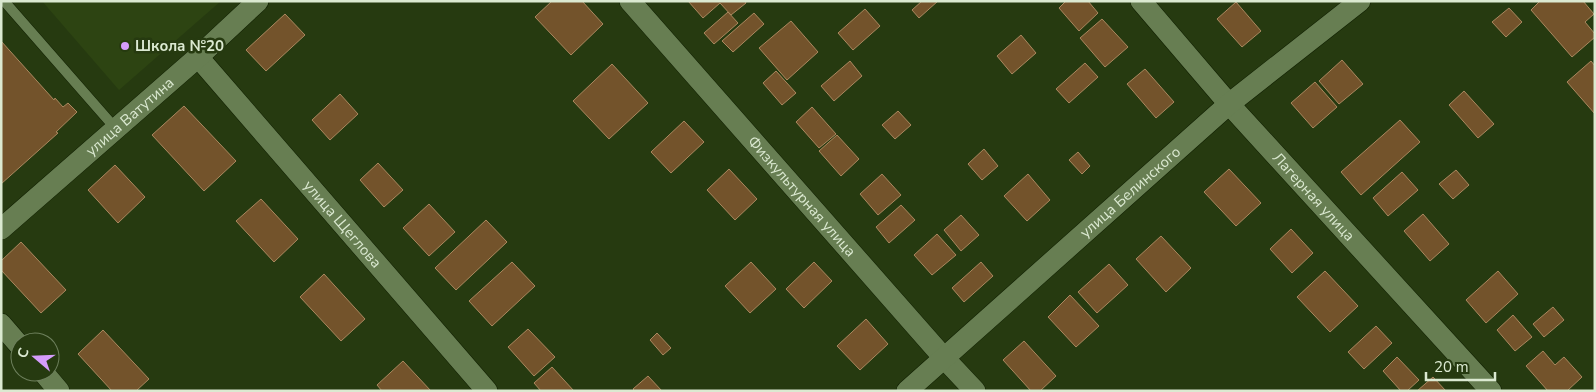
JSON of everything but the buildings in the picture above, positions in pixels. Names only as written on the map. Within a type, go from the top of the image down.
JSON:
[{"type":"street","name":"улица Ватутина","points":[[4,221],[116,129],[258,1]]},
{"type":"street","name":"Физкультурная улица","points":[[630,1],[975,391]]},
{"type":"street","name":"Лагерная улица","points":[[1141,1],[1229,104],[1491,391]]},
{"type":"street","name":"улица Белинского","points":[[906,391],[1229,104],[1360,1]]},
{"type":"street","name":"улица Щеглова","points":[[198,57],[487,391]]},
{"type":"street","points":[[1,324],[10,334]]},
{"type":"lane","points":[[4,1],[116,129]]},
{"type":"shaded area","name":"Школа №20","points":[[42,1],[221,1],[119,90]]},
{"type":"place","name":"Школа №20","points":[[125,46]]}]
